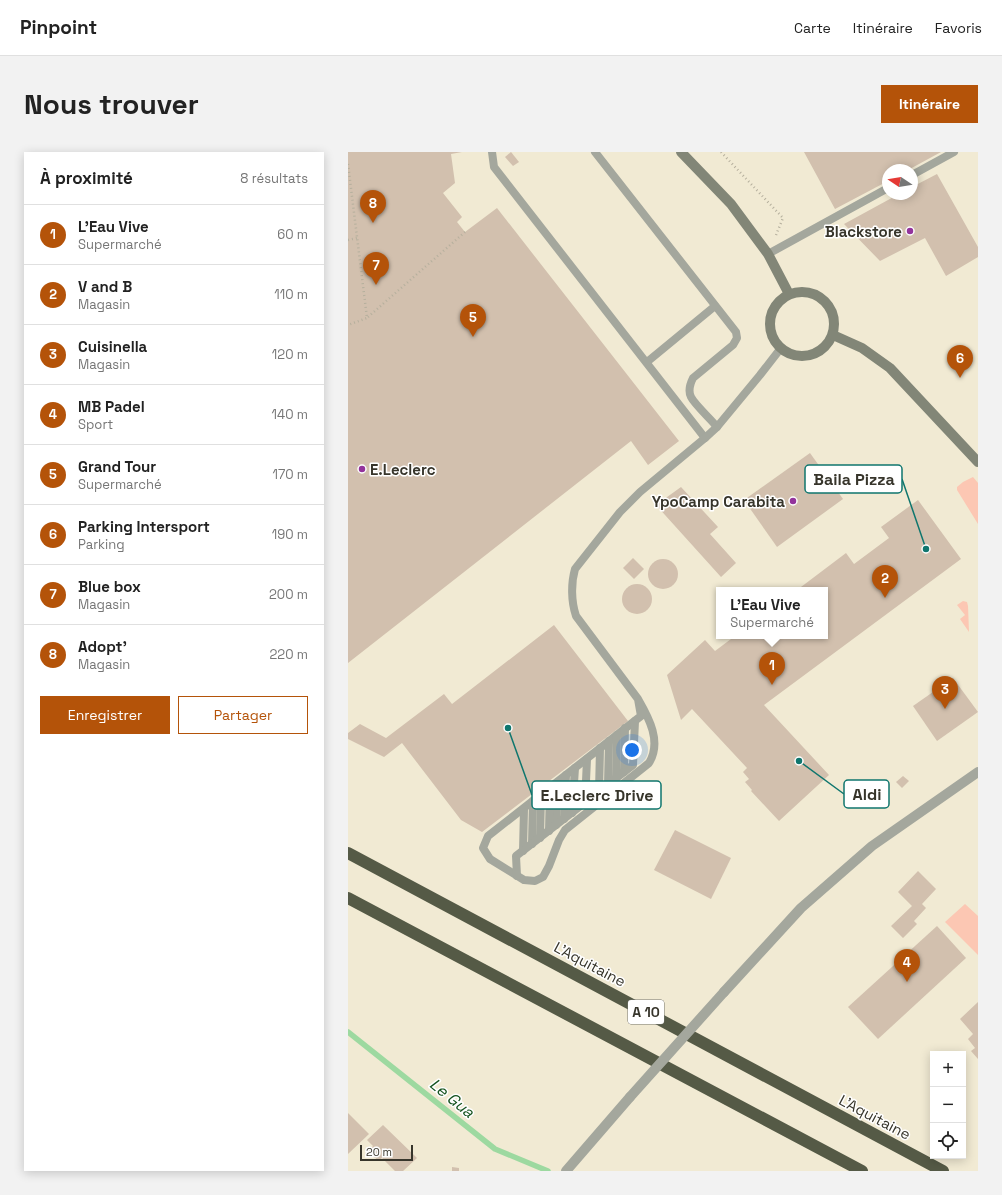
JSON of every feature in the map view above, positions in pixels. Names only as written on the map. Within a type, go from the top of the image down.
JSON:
[{"type":"highway","name":"L'Aquitaine","points":[[348,853],[943,1171]]},
{"type":"highway","name":"A 10","points":[[348,898],[862,1171]]},
{"type":"main road","points":[[681,152],[730,204],[768,254],[789,294]]},
{"type":"main road","points":[[799,291],[810,292],[820,296],[828,304],[833,314],[835,324],[833,335],[820,351],[810,355],[800,356],[781,348],[774,339],[770,329],[770,319],[780,300],[789,294],[799,291]]},
{"type":"main road","points":[[833,335],[862,348],[890,368],[978,462]]},
{"type":"street","points":[[566,1171],[630,1097],[801,908],[872,846],[978,772]]},
{"type":"lane","points":[[492,152],[494,167],[706,438]]},
{"type":"lane","points":[[594,152],[736,332],[737,338],[733,345],[692,378],[689,390],[691,397],[717,427]]},
{"type":"lane","points":[[918,172],[954,152]]},
{"type":"lane","points":[[768,254],[882,191]]},
{"type":"lane","points":[[647,362],[715,306]]},
{"type":"lane","points":[[638,699],[641,716],[488,836],[483,848],[490,859],[517,876],[530,882],[543,877],[559,840],[566,830],[649,763],[654,752],[654,737],[649,719],[638,699],[576,616],[573,606],[573,577],[575,569],[620,512],[640,492],[706,438],[717,427],[781,348]]},
{"type":"lane","points":[[517,876],[516,856],[633,766],[635,721]]},
{"type":"lane","points":[[624,772],[626,728]]},
{"type":"lane","points":[[616,779],[617,735]]},
{"type":"lane","points":[[608,785],[609,741]]},
{"type":"lane","points":[[599,792],[600,748]]},
{"type":"lane","points":[[585,802],[587,759]]},
{"type":"lane","points":[[572,813],[575,768]]},
{"type":"lane","points":[[564,819],[566,775]]},
{"type":"lane","points":[[556,825],[558,782]]},
{"type":"lane","points":[[549,831],[550,788]]},
{"type":"lane","points":[[540,838],[541,794]]},
{"type":"lane","points":[[532,844],[533,801]]},
{"type":"lane","points":[[523,851],[524,809]]},
{"type":"path","points":[[721,152],[783,218],[768,254]]},
{"type":"path","points":[[348,164],[367,318]]},
{"type":"path","points":[[348,325],[367,318],[465,232]]},
{"type":"path","points":[[348,240],[357,238]]},
{"type":"shaded area","points":[[973,477],[978,483],[978,524],[957,490],[957,487],[963,482]]},
{"type":"shaded area","points":[[963,601],[967,602],[968,606],[969,632],[960,619],[965,615],[957,605]]},
{"type":"shaded area","points":[[965,904],[978,916],[978,955],[945,922]]},
{"type":"building","points":[[348,152],[462,152],[451,154],[455,183],[443,193],[462,217],[457,222],[465,232],[497,208],[679,441],[648,465],[631,441],[348,663]]},
{"type":"building","points":[[511,152],[519,162],[513,166],[505,157]]},
{"type":"building","points":[[804,152],[941,152],[918,165],[882,164],[882,184],[835,209]]},
{"type":"building","name":"Blackstore","points":[[937,174],[978,247],[978,257],[946,276],[925,238],[880,261],[844,224],[888,200],[918,200],[918,184]]},
{"type":"building","points":[[810,453],[843,499],[777,547],[744,500]]},
{"type":"building","points":[[681,487],[718,527],[710,534],[736,563],[721,577],[656,505]]},
{"type":"building","points":[[918,500],[961,559],[764,705],[829,775],[779,821],[751,791],[752,790],[745,782],[749,779],[743,772],[747,768],[692,709],[681,720],[667,675],[705,640],[715,651],[731,639],[828,639],[828,587],[801,587],[846,553],[854,564],[889,538],[881,527]]},
{"type":"building","points":[[633,558],[644,569],[634,579],[623,568]]},
{"type":"building","points":[[663,559],[674,563],[678,574],[674,585],[663,589],[652,585],[648,574],[652,563]]},
{"type":"building","points":[[637,584],[648,588],[652,599],[648,610],[637,614],[626,610],[622,599],[626,588]]},
{"type":"building","points":[[554,625],[628,721],[482,832],[461,820],[402,743],[384,757],[348,739],[348,733],[360,724],[386,738],[444,694],[452,704]]},
{"type":"building","points":[[953,678],[978,712],[937,741],[913,706]]},
{"type":"building","points":[[903,776],[909,781],[902,788],[896,782]]},
{"type":"building","points":[[675,830],[731,858],[711,899],[654,870]]},
{"type":"building","points":[[918,871],[936,889],[922,904],[926,908],[914,921],[917,924],[903,938],[891,926],[912,906],[898,892]]},
{"type":"building","points":[[937,926],[966,958],[878,1039],[848,1007]]},
{"type":"building","points":[[978,1002],[978,1059],[971,1051],[975,1048],[968,1039],[973,1034],[960,1019]]},
{"type":"building","points":[[348,1113],[369,1134],[348,1154]]},
{"type":"building","points":[[383,1125],[417,1158],[403,1171],[395,1171],[382,1158],[379,1161],[368,1152],[373,1146],[367,1140]]},
{"type":"building","points":[[452,1167],[459,1168],[459,1171],[452,1171]]},
{"type":"waterway","name":"Le Gua","points":[[348,1032],[495,1149],[548,1171]]},
{"type":"place","name":"Adopt'","points":[[373,223]]},
{"type":"place","name":"Blackstore","points":[[910,231]]},
{"type":"place","name":"Blue box","points":[[376,285]]},
{"type":"place","name":"Grand Tour","points":[[473,337]]},
{"type":"place","name":"Parking Intersport","points":[[960,378]]},
{"type":"place","name":"E.Leclerc","points":[[362,469]]},
{"type":"place","name":"YpoCamp Carabita","points":[[793,501]]},
{"type":"place","name":"Baila Pizza","points":[[926,549]]},
{"type":"place","name":"V and B","points":[[885,598]]},
{"type":"place","name":"L'Eau Vive","points":[[772,685]]},
{"type":"place","name":"Cuisinella","points":[[945,709]]},
{"type":"place","name":"E.Leclerc Drive","points":[[508,728]]},
{"type":"place","name":"Aldi","points":[[799,761]]},
{"type":"place","name":"MB Padel","points":[[907,982]]}]
